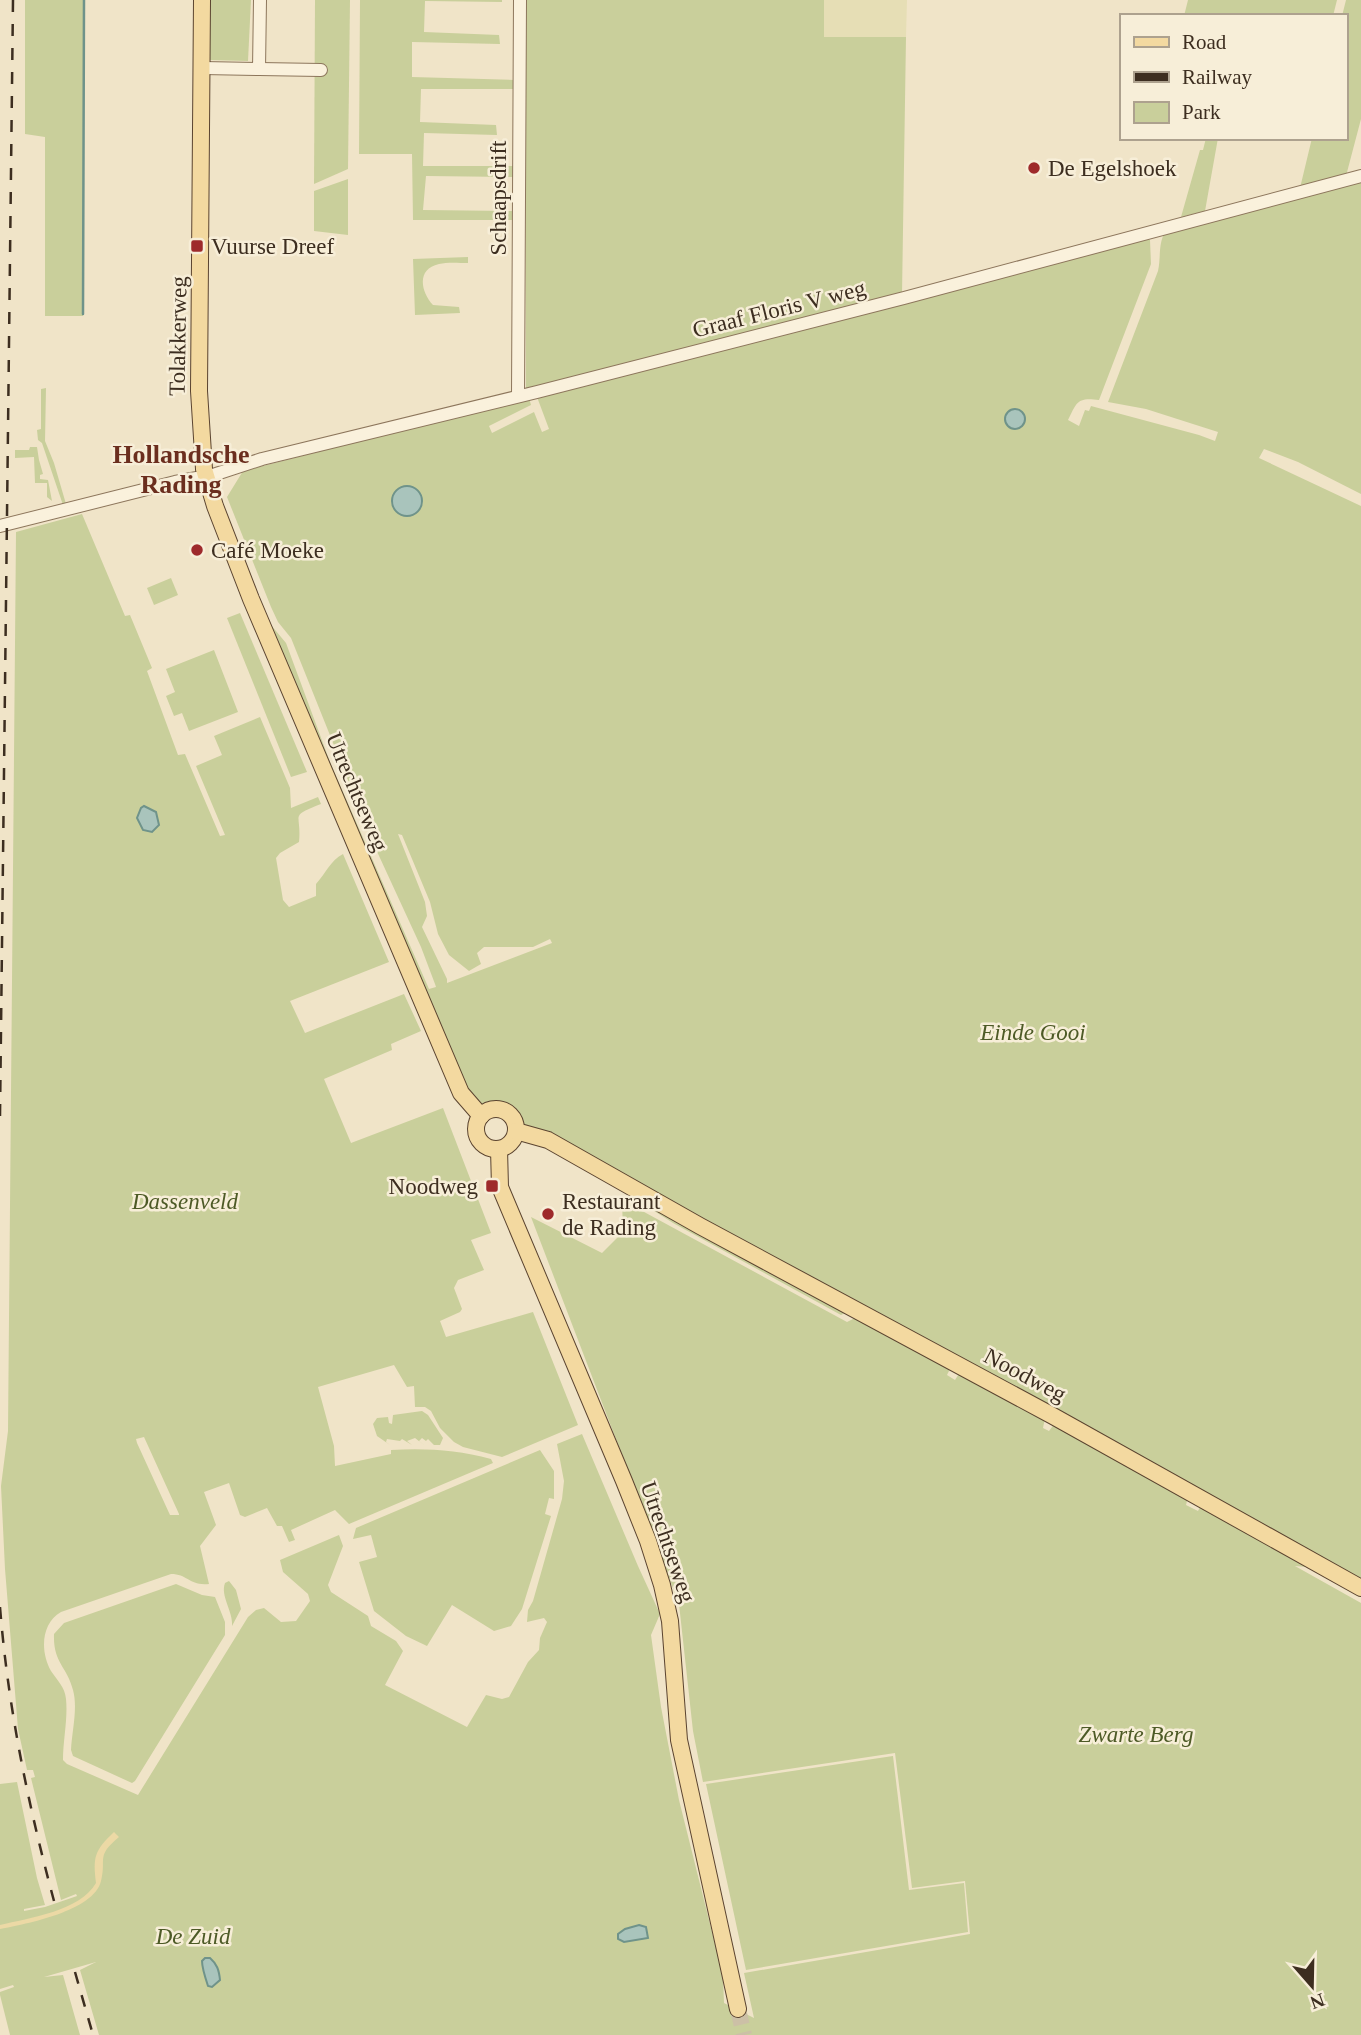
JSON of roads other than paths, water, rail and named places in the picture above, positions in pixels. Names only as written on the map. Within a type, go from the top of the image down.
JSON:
[{"type":"main road","name":"Tolakkerweg","points":[[202,0],[200,391],[206,477]]},
{"type":"main road","name":"Utrechtseweg","points":[[206,477],[251,598],[461,1093],[481,1116]]},
{"type":"main road","points":[[492,1110],[504,1111],[513,1119],[516,1131],[510,1143],[499,1149],[484,1145],[476,1131],[481,1116],[492,1110]]},
{"type":"main road","name":"Noodweg","points":[[516,1131],[548,1140],[1361,1588]]},
{"type":"main road","name":"Utrechtseweg","points":[[499,1149],[500,1187],[633,1505],[662,1585],[670,1621],[679,1740],[738,2009]]},
{"type":"street","points":[[259,69],[260,0]]},
{"type":"street","name":"Schaapsdrift","points":[[518,396],[520,0]]},
{"type":"street","points":[[203,68],[321,70]]},
{"type":"street","name":"Graaf Floris V weg","points":[[0,526],[175,482],[206,477],[262,458],[904,298],[1361,176]]},
{"type":"water","points":[[1015,409],[1022,412],[1025,419],[1022,426],[1015,429],[1008,426],[1005,419],[1008,412]]},
{"type":"water","points":[[407,486],[413,487],[421,495],[421,507],[413,515],[407,516],[401,515],[393,507],[392,501],[393,495],[401,487]]},
{"type":"water","points":[[144,806],[156,812],[159,825],[152,832],[143,830],[137,818]]},
{"type":"water","points":[[639,1925],[646,1927],[648,1938],[624,1942],[618,1939],[618,1934],[625,1929]]},
{"type":"water","points":[[205,1958],[212,1960],[219,1973],[220,1980],[212,1987],[208,1986],[203,1970],[202,1961]]},
{"type":"waterway","points":[[83,314],[84,0]]},
{"type":"tunnel","points":[[738,2009],[744,2035]]},
{"type":"railway","points":[[0,1116],[13,0]]},
{"type":"railway","points":[[0,1607],[20,1756],[54,1901]]},
{"type":"railway","points":[[75,1972],[93,2035]]},
{"type":"place","name":"De Egelshoek","points":[[1034,168]]},
{"type":"place","name":"Vuurse Dreef","points":[[197,246]]},
{"type":"place","name":"Café Moeke","points":[[197,550]]},
{"type":"place","name":"Noodweg","points":[[492,1186]]},
{"type":"place","name":"Restaurant de Rading","points":[[548,1214]]},
{"type":"district","name":"Hollandsche Rading","points":[[181,469]]},
{"type":"park label","name":"Einde Gooi","points":[[1033,1032]]},
{"type":"park label","name":"Dassenveld","points":[[185,1201]]},
{"type":"park label","name":"Zwarte Berg","points":[[1136,1734]]},
{"type":"park label","name":"De Zuid","points":[[193,1936]]}]
